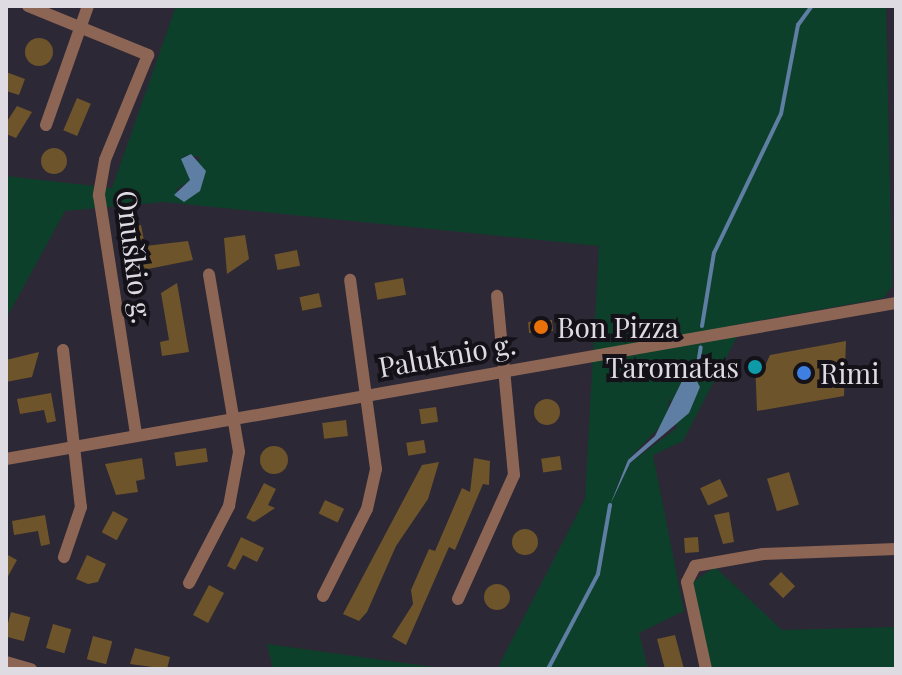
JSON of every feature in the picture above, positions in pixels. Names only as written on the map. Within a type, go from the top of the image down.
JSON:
[{"type":"street","points":[[28,6],[81,26]]},
{"type":"street","points":[[46,125],[88,6]]},
{"type":"street","name":"Onuškio g.","points":[[81,26],[143,50],[150,63],[105,160],[99,195],[136,434]]},
{"type":"street","points":[[189,583],[237,480],[236,417],[209,275]]},
{"type":"street","points":[[323,596],[367,509],[376,469],[350,280]]},
{"type":"street","points":[[458,599],[514,475],[507,369],[497,296]]},
{"type":"street","name":"Paluknio g.","points":[[6,459],[896,303]]},
{"type":"street","points":[[63,350],[78,444],[81,507],[64,557]]},
{"type":"street","points":[[706,669],[687,582],[695,566],[763,554],[896,549]]},
{"type":"street","points":[[6,662],[31,669]]},
{"type":"green space","points":[[176,6],[886,6],[892,286],[884,298],[735,325],[737,337],[683,441],[653,455],[684,611],[639,633],[648,669],[497,669],[585,499],[599,246],[164,202],[65,211],[6,319],[6,176],[112,188]],"holes":[[[185,155],[200,157],[183,202],[176,190],[190,180]],[[670,397],[677,428],[630,463],[612,498],[628,460],[665,421]]]},
{"type":"green space","points":[[715,567],[782,630],[896,627],[896,669],[710,669],[693,582]]},
{"type":"green space","points":[[267,644],[448,669],[273,669]]},
{"type":"water","points":[[191,154],[206,171],[200,191],[184,202],[174,195],[190,180],[181,159]]},
{"type":"water","points":[[694,376],[700,387],[689,413],[630,463],[610,505],[628,460],[655,436],[683,379]]},
{"type":"building","points":[[39,38],[49,42],[53,52],[49,62],[39,66],[29,62],[25,52],[29,42]]},
{"type":"building","points":[[6,72],[25,79],[19,95],[6,91]]},
{"type":"building","points":[[77,98],[91,104],[77,136],[63,130]]},
{"type":"building","points":[[17,106],[32,112],[16,138],[6,134],[6,123]]},
{"type":"building","points":[[54,148],[63,152],[67,161],[63,170],[54,174],[45,170],[41,161],[45,152]]},
{"type":"building","points":[[141,225],[145,246],[188,241],[193,260],[133,272],[125,228]]},
{"type":"building","points":[[245,235],[249,259],[227,274],[224,238]]},
{"type":"building","points":[[297,250],[300,266],[277,270],[274,254]]},
{"type":"building","points":[[403,278],[406,295],[377,300],[374,283]]},
{"type":"building","points":[[177,283],[189,352],[162,356],[160,342],[169,340],[161,293]]},
{"type":"building","points":[[319,293],[322,307],[302,311],[299,297]]},
{"type":"building","name":"Bon Pizza","points":[[552,320],[553,331],[529,333],[528,322]]},
{"type":"building","name":"Rimi","points":[[846,341],[844,396],[757,411],[755,361],[765,366],[770,355]]},
{"type":"building","points":[[39,352],[32,377],[6,382],[6,360]]},
{"type":"building","points":[[51,393],[56,421],[47,423],[44,410],[20,414],[17,399]]},
{"type":"building","points":[[547,399],[557,402],[560,412],[557,422],[547,425],[537,422],[534,412],[537,402]]},
{"type":"building","points":[[436,407],[438,422],[421,424],[419,409]]},
{"type":"building","points":[[346,420],[348,436],[324,439],[322,423]]},
{"type":"building","points":[[424,440],[426,453],[408,456],[406,443]]},
{"type":"building","points":[[274,446],[284,450],[288,460],[284,470],[274,474],[264,470],[260,460],[264,450]]},
{"type":"building","points":[[206,448],[208,462],[176,466],[174,452]]},
{"type":"building","points":[[560,456],[562,470],[543,473],[541,459]]},
{"type":"building","points":[[142,458],[145,479],[136,481],[138,492],[116,495],[105,464]]},
{"type":"building","points":[[474,458],[490,461],[489,485],[483,484],[455,550],[449,547],[406,645],[392,637],[413,604],[411,590],[429,549],[435,551],[462,488],[470,492]]},
{"type":"building","points":[[439,462],[428,499],[396,546],[367,612],[359,621],[343,614],[422,465]]},
{"type":"building","points":[[789,472],[799,505],[777,511],[767,479]]},
{"type":"building","points":[[720,479],[728,496],[708,506],[700,488]]},
{"type":"building","points":[[264,483],[276,489],[268,505],[275,508],[254,522],[246,518]]},
{"type":"building","points":[[325,500],[344,509],[338,522],[319,514]]},
{"type":"building","points":[[113,511],[128,519],[117,540],[102,532]]},
{"type":"building","points":[[729,512],[734,542],[723,544],[714,515]]},
{"type":"building","points":[[45,515],[50,544],[41,546],[38,531],[14,535],[12,521]]},
{"type":"building","points":[[525,529],[534,533],[538,542],[534,551],[525,555],[516,551],[512,542],[516,533]]},
{"type":"building","points":[[241,537],[264,548],[257,562],[243,555],[235,570],[227,566]]},
{"type":"building","points":[[698,537],[699,552],[685,553],[684,538]]},
{"type":"building","points":[[6,554],[17,560],[6,580]]},
{"type":"building","points":[[87,555],[106,564],[98,582],[88,584],[76,579]]},
{"type":"building","points":[[781,572],[795,586],[783,598],[769,584]]},
{"type":"building","points":[[497,584],[506,588],[510,597],[506,606],[497,610],[488,606],[484,597],[488,588]]},
{"type":"building","points":[[209,585],[224,593],[208,623],[193,615]]},
{"type":"building","points":[[11,612],[30,617],[24,641],[6,637]]},
{"type":"building","points":[[53,624],[71,629],[64,653],[46,648]]},
{"type":"building","points":[[675,635],[684,669],[665,669],[657,639]]},
{"type":"building","points":[[93,636],[112,641],[106,664],[87,659]]},
{"type":"building","points":[[135,648],[170,657],[167,669],[130,664]]},
{"type":"waterway","points":[[702,326],[714,253],[781,114],[798,25],[812,6]]},
{"type":"waterway","points":[[696,377],[701,347]]},
{"type":"waterway","points":[[548,669],[598,574],[610,505]]},
{"type":"place","name":"Bon Pizza","points":[[541,327]]},
{"type":"place","name":"Taromatas","points":[[755,367]]},
{"type":"place","name":"Rimi","points":[[804,373]]}]
